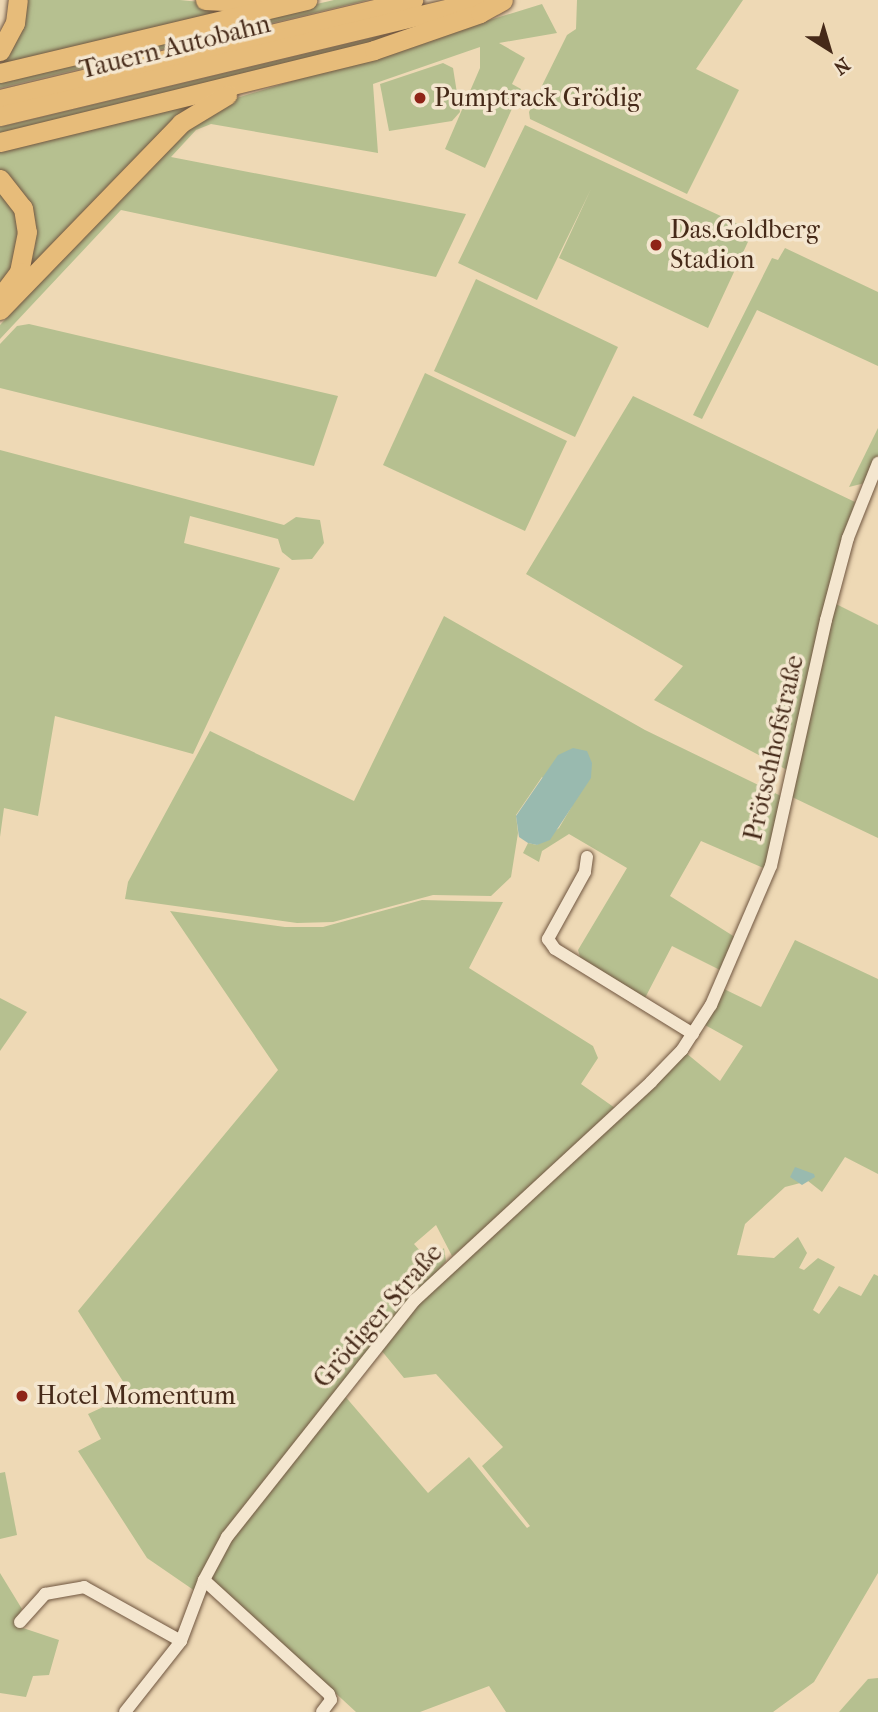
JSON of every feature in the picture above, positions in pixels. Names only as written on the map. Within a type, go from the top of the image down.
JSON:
[{"type":"highway","points":[[0,51],[15,23],[18,0]]},
{"type":"highway","points":[[205,0],[297,2]]},
{"type":"highway","name":"Tauern Autobahn","points":[[0,99],[414,0]]},
{"type":"highway","name":"Tauern Autobahn","points":[[0,116],[485,0]]},
{"type":"highway","points":[[0,142],[374,50],[480,13],[503,0]]},
{"type":"highway","points":[[0,73],[297,2]]},
{"type":"highway","points":[[0,310],[181,123],[252,81]]},
{"type":"highway","points":[[0,178],[23,208],[27,232],[19,272],[0,297]]},
{"type":"street","name":"Prötschhofstraße","points":[[651,1082],[694,1034],[726,974],[771,866],[826,620],[848,538],[878,463]]},
{"type":"street","points":[[587,857],[585,872],[548,939],[555,949],[694,1034]]},
{"type":"street","name":"Grödiger Straße","points":[[125,1712],[181,1641],[204,1580],[228,1537],[415,1300],[651,1082]]},
{"type":"street","points":[[204,1580],[329,1694],[331,1700],[322,1712]]},
{"type":"street","points":[[20,1622],[45,1594],[83,1587],[181,1641]]},
{"type":"green space","points":[[27,0],[180,0],[250,7],[0,68]]},
{"type":"green space","points":[[334,0],[368,0],[0,88],[0,77]]},
{"type":"green space","points":[[577,0],[743,0],[696,69],[739,90],[687,194],[530,119],[529,112],[567,35],[576,29]]},
{"type":"green space","points":[[542,4],[557,33],[499,43],[525,58],[512,84],[521,89],[485,168],[445,149],[480,68],[480,47],[373,84],[378,153],[211,124],[196,130],[171,157],[466,214],[436,277],[121,210],[0,339],[0,325],[191,124],[227,101]]},
{"type":"green space","points":[[384,35],[386,43],[0,138],[0,127]]},
{"type":"green space","name":"Pumptrack Grödig","points":[[443,63],[453,68],[460,112],[452,121],[389,131],[380,84]]},
{"type":"green space","points":[[191,103],[192,106],[19,281],[35,247],[35,228],[0,174],[0,148]]},
{"type":"green space","points":[[525,125],[753,231],[708,328],[559,258],[591,189],[537,300],[458,263]]},
{"type":"green space","points":[[0,187],[21,224],[9,275],[0,285]]},
{"type":"green space","points":[[785,248],[878,292],[878,366],[757,310],[702,419],[693,415],[772,258],[778,260]]},
{"type":"green space","points":[[476,279],[618,347],[575,437],[434,371]]},
{"type":"green space","points":[[29,324],[338,396],[314,466],[0,388],[0,344],[17,326]]},
{"type":"green space","points":[[425,373],[567,441],[525,531],[383,465]]},
{"type":"green space","points":[[633,396],[855,502],[791,772],[654,700],[683,666],[526,574]]},
{"type":"green space","points":[[878,428],[878,455],[865,483],[849,487]]},
{"type":"green space","points":[[0,450],[284,525],[296,517],[320,520],[324,543],[312,559],[292,560],[282,552],[278,539],[190,516],[184,543],[280,568],[193,754],[55,716],[38,816],[4,808],[0,837]]},
{"type":"green space","points":[[834,603],[878,625],[878,838],[792,797]]},
{"type":"green space","points":[[444,616],[645,730],[785,798],[766,869],[701,841],[670,896],[738,939],[722,971],[672,946],[645,998],[580,957],[578,950],[627,868],[569,834],[542,851],[539,862],[523,853],[528,843],[537,845],[559,828],[572,806],[542,777],[516,815],[518,833],[511,877],[491,896],[433,895],[333,922],[297,923],[125,899],[128,882],[210,731],[354,801]]},
{"type":"green space","points":[[422,900],[503,902],[469,968],[593,1046],[598,1058],[581,1084],[615,1108],[505,1214],[452,1256],[436,1225],[414,1244],[429,1261],[444,1248],[446,1261],[334,1395],[195,1591],[147,1558],[78,1451],[101,1439],[88,1414],[131,1394],[78,1311],[278,1070],[170,911],[285,927],[323,927]]},
{"type":"green space","points":[[795,940],[878,979],[878,1174],[845,1157],[822,1192],[808,1181],[785,1187],[745,1224],[737,1255],[774,1258],[798,1237],[807,1253],[799,1268],[804,1270],[818,1258],[835,1267],[813,1310],[819,1314],[839,1286],[861,1296],[874,1274],[878,1276],[878,1573],[814,1682],[773,1712],[506,1712],[489,1686],[420,1712],[356,1712],[211,1578],[232,1539],[344,1395],[428,1493],[469,1457],[527,1528],[530,1526],[482,1466],[503,1447],[436,1374],[404,1378],[381,1350],[416,1305],[686,1053],[720,1081],[743,1046],[705,1025],[724,989],[761,1007]]},
{"type":"green space","points":[[0,998],[27,1012],[0,1051]]},
{"type":"green space","points":[[5,1472],[17,1535],[0,1539],[0,1473]]},
{"type":"green space","points":[[0,1573],[22,1609],[14,1625],[59,1640],[49,1675],[33,1676],[26,1697],[0,1693]]},
{"type":"green space","points":[[878,1678],[878,1712],[839,1712],[868,1679]]},
{"type":"water","points":[[573,748],[587,751],[592,763],[591,778],[550,840],[537,845],[528,843],[519,837],[516,816],[558,755]]},
{"type":"water","points":[[795,1167],[814,1174],[815,1177],[802,1185],[790,1177]]},
{"type":"place","name":"Pumptrack Grödig","points":[[420,98]]},
{"type":"place","name":"Das.Goldberg Stadion","points":[[656,245]]},
{"type":"place","name":"Hotel Momentum","points":[[22,1396]]}]
